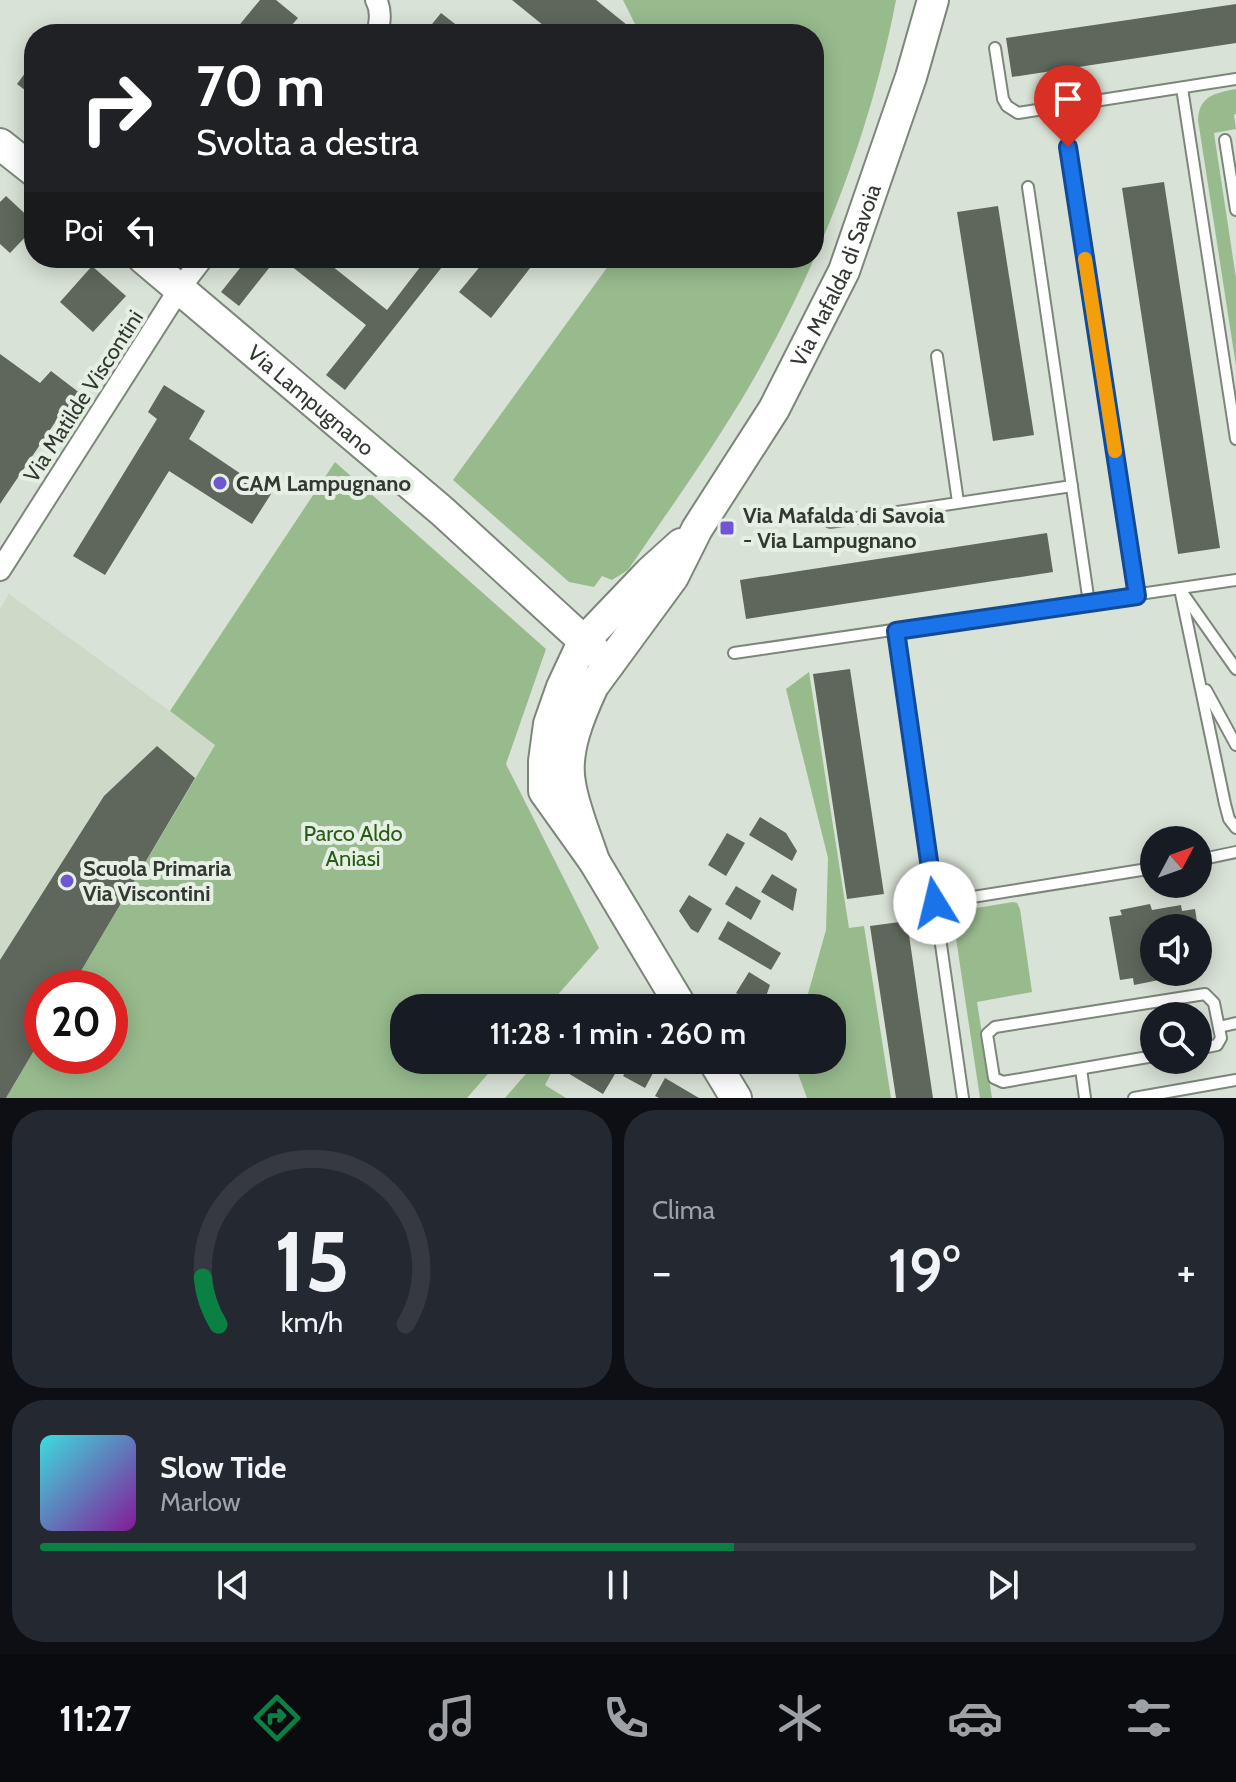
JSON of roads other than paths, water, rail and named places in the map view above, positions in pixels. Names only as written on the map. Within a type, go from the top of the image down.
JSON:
[{"type":"street","points":[[376,0],[380,24]]},
{"type":"street","name":"Via Mafalda di Savoia","points":[[609,664],[673,577],[697,529],[774,409],[844,271],[911,77],[933,0]]},
{"type":"street","points":[[0,144],[24,163]]},
{"type":"street","name":"Via Lampugnano","points":[[155,268],[442,511],[609,664]]},
{"type":"street","name":"Via Matilde Viscontini","points":[[0,570],[195,268]]},
{"type":"street","name":"Via Mafalda di Savoia","points":[[583,642],[650,572],[697,529]]},
{"type":"street","points":[[583,642],[549,724],[544,791],[594,861],[674,994]]},
{"type":"street","points":[[594,861],[569,781],[571,754],[586,702],[609,664]]},
{"type":"street","points":[[721,1074],[736,1098]]},
{"type":"lane","points":[[995,48],[1003,99],[1018,113],[1236,79]]},
{"type":"lane","points":[[1182,88],[1236,439]]},
{"type":"lane","points":[[1225,140],[1236,210]]},
{"type":"lane","points":[[1068,147],[1137,596]]},
{"type":"lane","points":[[1028,187],[1089,603]]},
{"type":"lane","points":[[937,356],[958,502]]},
{"type":"lane","points":[[830,522],[1072,486]]},
{"type":"lane","points":[[734,653],[1236,580]]},
{"type":"lane","points":[[1180,589],[1236,669]]},
{"type":"lane","points":[[1180,589],[1225,804],[1229,819],[1236,828]]},
{"type":"lane","points":[[896,631],[963,1098]]},
{"type":"lane","points":[[1199,673],[1236,745]]},
{"type":"lane","points":[[1212,857],[1236,852]]},
{"type":"lane","points":[[935,903],[1140,870]]},
{"type":"lane","points":[[1140,1058],[998,1081],[993,1072],[988,1032],[995,1027],[1205,994],[1214,1003],[1219,1027],[1220,1042],[1212,1047]]},
{"type":"lane","points":[[1219,1027],[1236,1023]]},
{"type":"lane","points":[[1081,1069],[1085,1098]]},
{"type":"lane","points":[[1134,1098],[1236,1080]]},
{"type":"place","name":"CAM Lampugnano","points":[[220,483]]},
{"type":"place","name":"Via Mafalda di Savoia - Via Lampugnano","points":[[727,528]]},
{"type":"place","name":"Scuola Primaria Via Viscontini","points":[[67,881]]},
{"type":"park label","name":"Parco Aldo Aniasi","points":[[353,846]]}]
